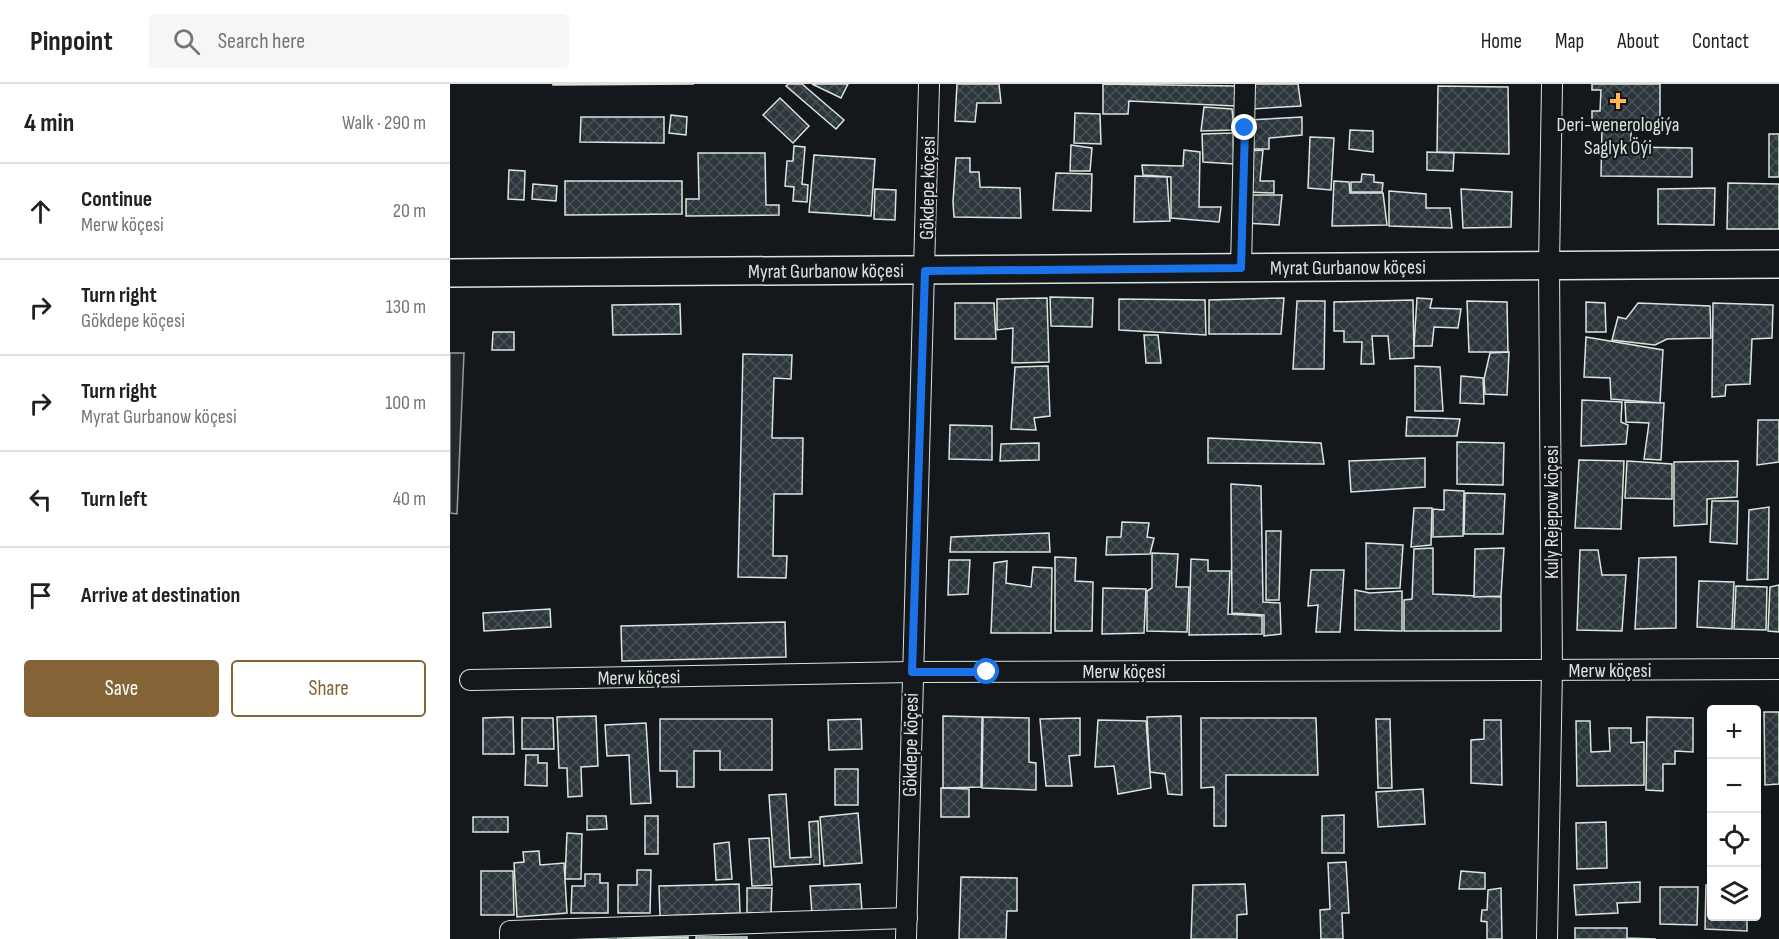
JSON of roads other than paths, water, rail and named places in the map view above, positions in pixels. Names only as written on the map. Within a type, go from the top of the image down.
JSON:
[{"type":"street","name":"Gökdepe köçesi","points":[[906,939],[929,84]]},
{"type":"street","points":[[1241,268],[1245,84]]},
{"type":"street","name":"Kuly Rejepow köçesi","points":[[1547,939],[1552,670],[1549,266],[1552,84]]},
{"type":"street","name":"Myrat Gurbanow köçesi","points":[[450,273],[1779,264]]},
{"type":"street","name":"Merw köçesi","points":[[470,680],[912,672],[1779,669]]},
{"type":"street","points":[[510,939],[510,931],[907,918]]},
{"type":"place","name":"Deri-wenerologiýa Saglyk Öýi","points":[[1618,101]]}]
